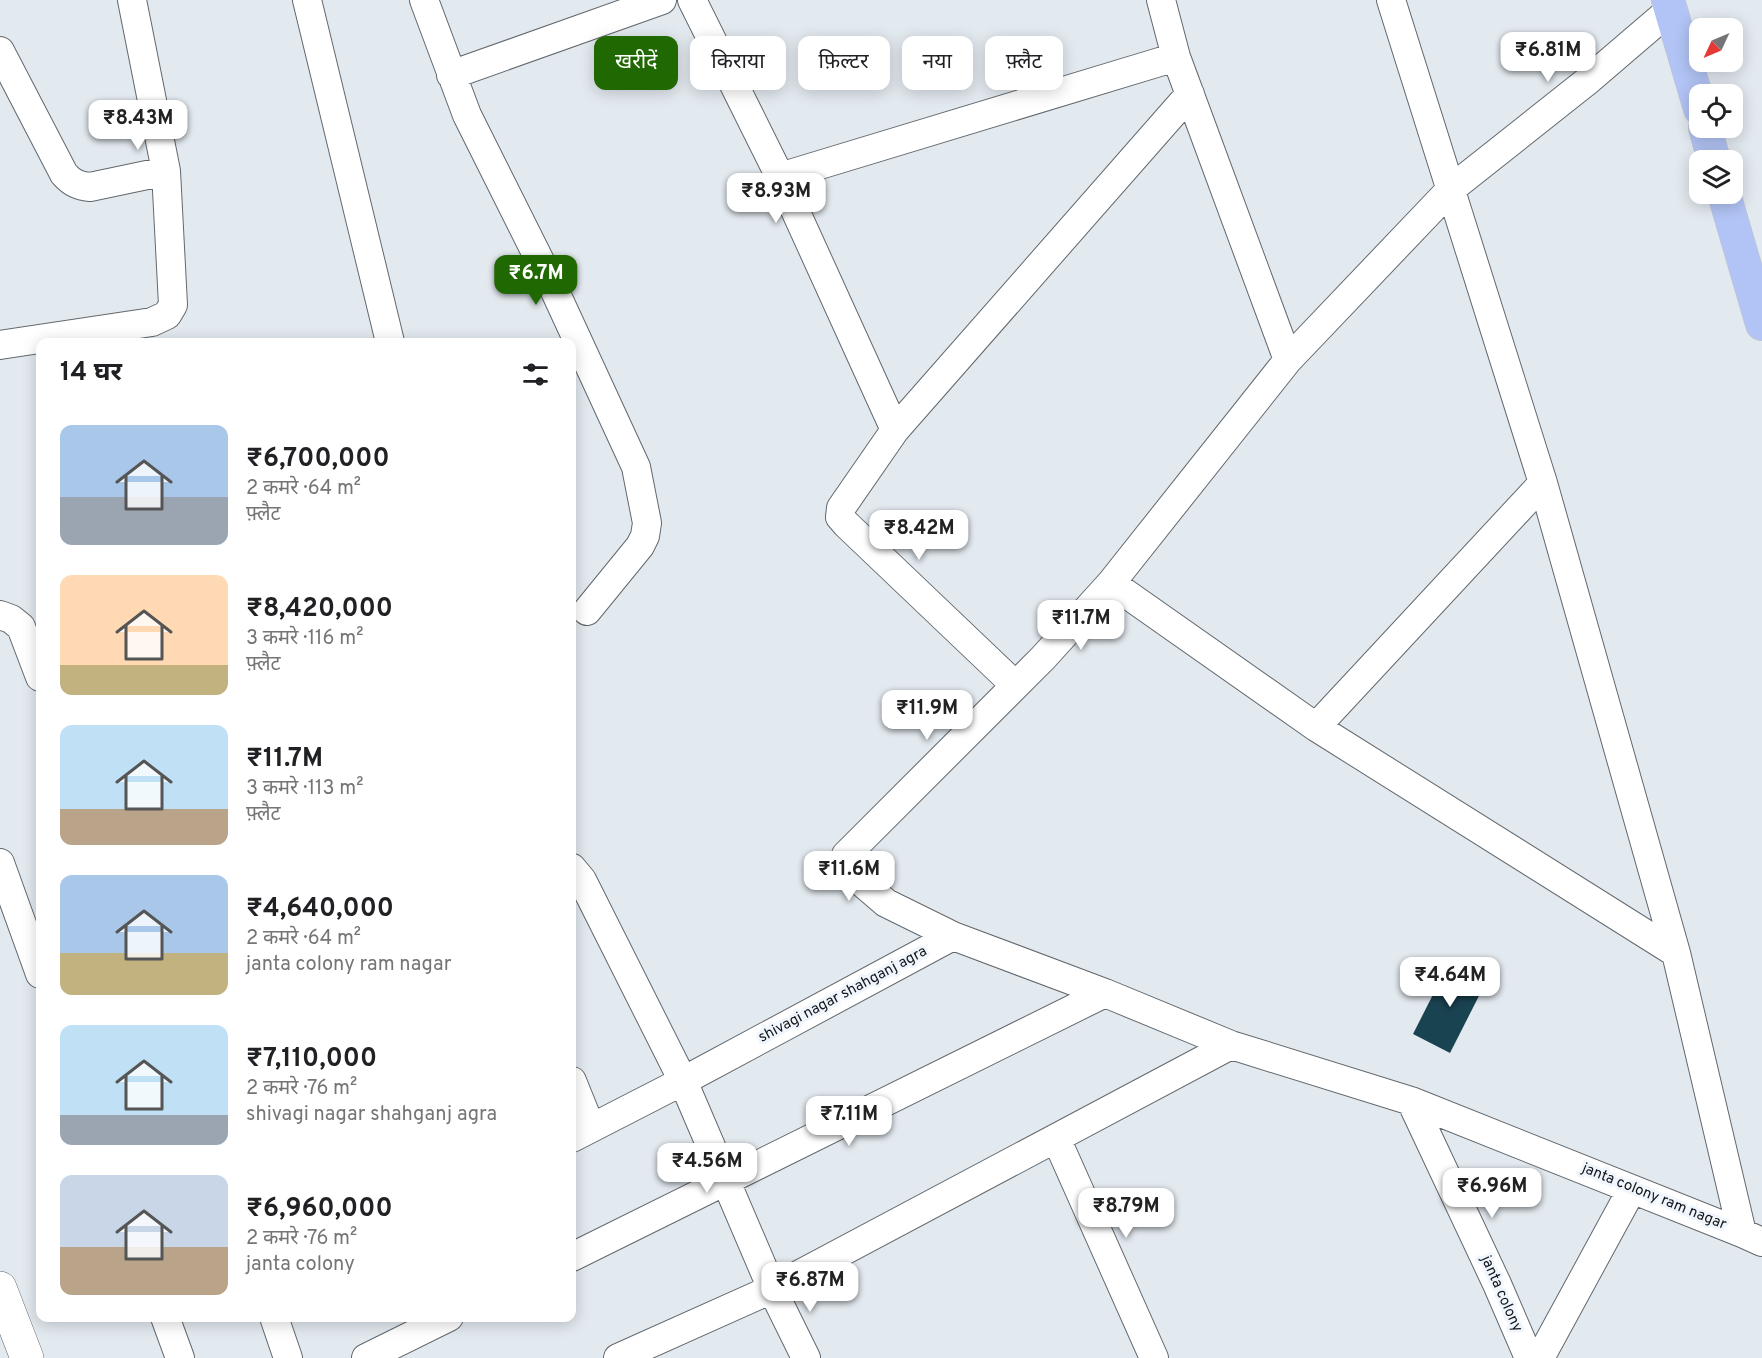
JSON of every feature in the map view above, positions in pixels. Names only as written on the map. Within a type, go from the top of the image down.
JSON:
[{"type":"main road","points":[[1669,5],[1692,84]]},
{"type":"main road","points":[[1727,204],[1762,324]]},
{"type":"main road","points":[[0,1288],[27,1358]]},
{"type":"street","points":[[46,338],[152,322],[167,315],[173,304],[166,171],[132,0]]},
{"type":"street","points":[[307,0],[389,338]]},
{"type":"street","points":[[424,0],[467,115],[553,287],[636,467],[647,523],[645,536],[640,546],[587,611]]},
{"type":"street","points":[[451,75],[662,0]]},
{"type":"street","points":[[692,0],[780,177],[895,430]]},
{"type":"street","points":[[1161,0],[1176,57],[1288,360]]},
{"type":"street","points":[[1391,0],[1544,483],[1676,953],[1752,1238]]},
{"type":"street","points":[[1411,1101],[1231,1045],[1105,993],[954,936],[886,903],[851,873],[846,866],[846,855],[1042,658],[1111,583],[1288,360],[1451,189],[1586,82],[1669,5]]},
{"type":"street","points":[[0,51],[69,180],[90,187],[166,171]]},
{"type":"street","points":[[780,177],[1176,57]]},
{"type":"street","points":[[1015,685],[846,524],[840,517],[841,508],[895,430],[1190,94]]},
{"type":"street","points":[[0,345],[36,340]]},
{"type":"street","points":[[1316,727],[1544,483]]},
{"type":"street","points":[[1111,583],[1316,727],[1676,953]]},
{"type":"street","points":[[0,615],[11,619],[21,627],[36,666]]},
{"type":"street","points":[[0,863],[36,963]]},
{"type":"street","points":[[576,873],[582,880],[683,1081],[772,1289],[806,1358]]},
{"type":"street","name":"shivagi nagar shahganj agra","points":[[581,1133],[954,936]]},
{"type":"street","points":[[576,1255],[1105,993]]},
{"type":"street","points":[[618,1358],[772,1289],[1231,1045]]},
{"type":"street","name":"janta colony ram nagar","points":[[1411,1101],[1752,1238]]},
{"type":"street","name":"janta colony","points":[[1411,1101],[1529,1358]]},
{"type":"street","points":[[576,1104],[581,1133]]},
{"type":"street","points":[[1056,1138],[1154,1358]]},
{"type":"street","points":[[1540,1358],[1632,1189]]},
{"type":"street","points":[[167,1322],[180,1358]]},
{"type":"street","points":[[276,1322],[288,1358]]},
{"type":"street","points":[[366,1358],[440,1322]]},
{"type":"building","points":[[1449,963],[1486,982],[1450,1053],[1413,1034]]}]
